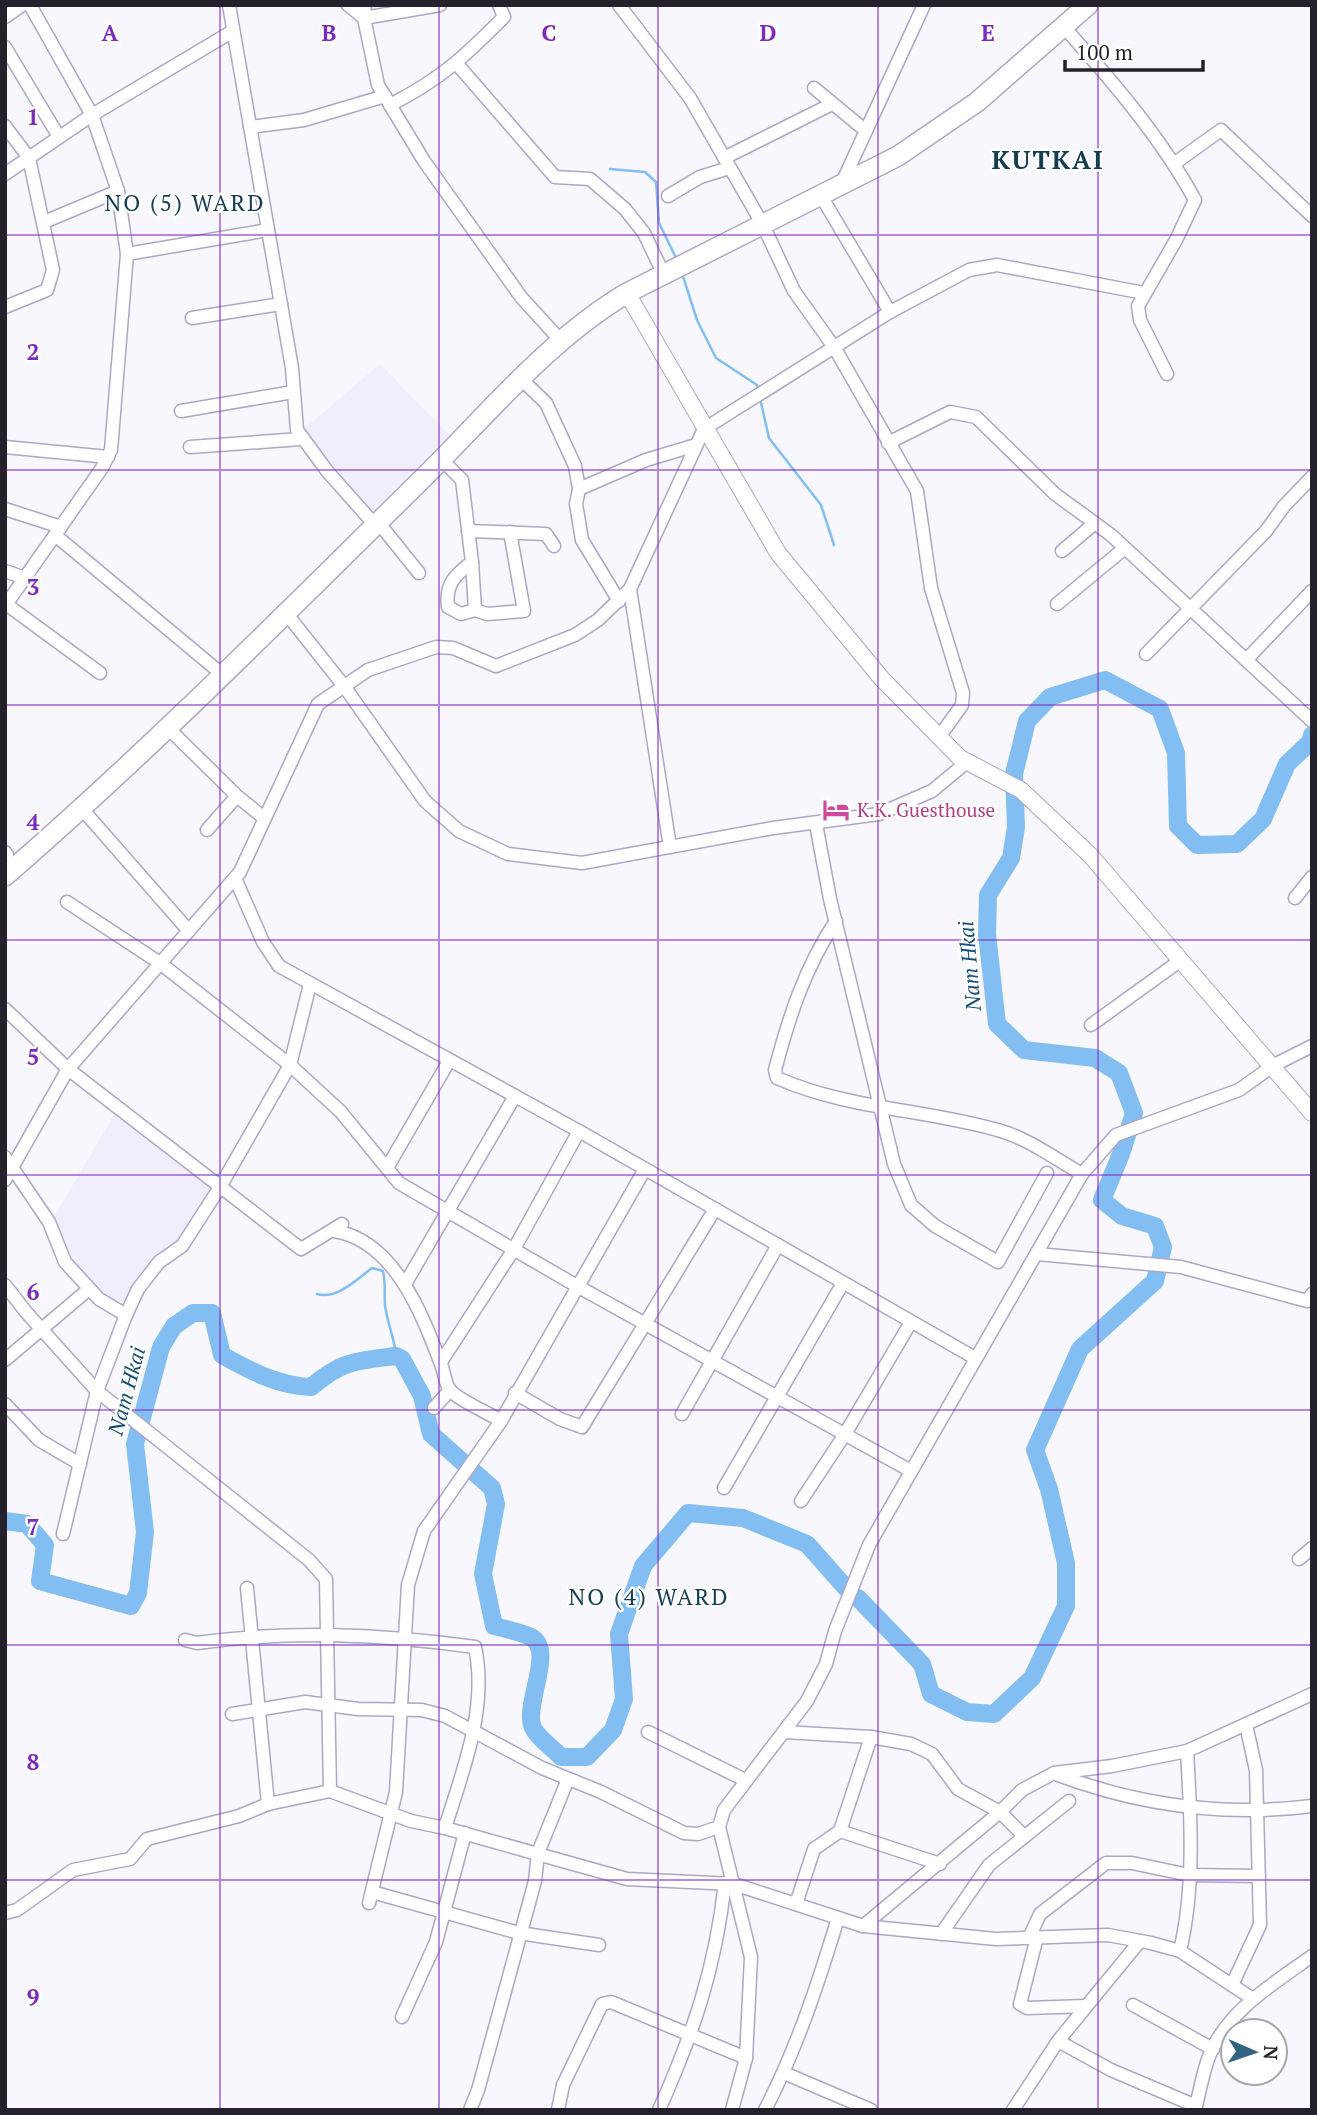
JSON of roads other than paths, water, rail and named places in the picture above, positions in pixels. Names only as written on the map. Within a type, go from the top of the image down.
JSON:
[{"type":"highway","points":[[5,876],[82,809],[168,728],[442,460],[520,378],[590,315],[627,293],[898,156],[977,102],[1088,5]]},
{"type":"main road","points":[[627,293],[778,552],[881,679],[967,762],[1014,787],[1091,856],[1312,1113]]},
{"type":"street","points":[[5,17],[22,5]]},
{"type":"street","points":[[30,5],[92,115],[118,191],[127,254],[111,450],[6,605],[100,673]]},
{"type":"street","points":[[229,5],[281,304],[295,422],[302,439],[419,573]]},
{"type":"street","points":[[348,5],[365,11],[440,5]]},
{"type":"street","points":[[250,127],[304,120],[387,101],[457,64],[504,16],[499,5]]},
{"type":"street","points":[[619,5],[690,98],[762,225],[794,290],[834,347],[917,491],[931,588],[963,693],[962,705],[939,737]]},
{"type":"street","points":[[841,185],[925,5]]},
{"type":"street","points":[[365,11],[378,85],[387,101],[424,160],[513,286],[561,341]]},
{"type":"street","points":[[1064,27],[1112,80],[1175,163],[1195,200],[1176,240],[1138,306],[1140,320],[1167,374]]},
{"type":"street","points":[[5,174],[92,115],[233,31]]},
{"type":"street","points":[[5,47],[59,137]]},
{"type":"street","points":[[457,64],[555,177],[590,178],[625,209],[644,233],[664,275]]},
{"type":"street","points":[[814,88],[866,131]]},
{"type":"street","points":[[668,196],[832,104]]},
{"type":"street","points":[[5,126],[29,158],[53,270],[47,290],[5,307]]},
{"type":"street","points":[[1175,163],[1221,130],[1312,216]]},
{"type":"street","points":[[44,222],[118,191]]},
{"type":"street","points":[[821,195],[890,312]]},
{"type":"street","points":[[127,254],[268,230]]},
{"type":"street","points":[[5,1180],[10,1162],[68,1069],[235,878],[318,705],[368,670],[444,646],[496,666],[575,635],[619,601],[630,589],[704,429],[890,312],[969,270],[997,265],[1144,293]]},
{"type":"street","points":[[192,318],[281,304]]},
{"type":"street","points":[[520,378],[546,403],[575,466],[579,489],[576,504],[582,540],[619,601]]},
{"type":"street","points":[[181,411],[293,392]]},
{"type":"street","points":[[888,443],[950,412],[976,417],[1055,494],[1125,548],[1308,718]]},
{"type":"street","points":[[190,447],[302,439]]},
{"type":"street","points":[[579,489],[646,460],[696,445]]},
{"type":"street","points":[[5,447],[108,457]]},
{"type":"street","points":[[442,460],[462,480],[475,610]]},
{"type":"street","points":[[1146,654],[1266,531],[1284,506],[1312,477]]},
{"type":"street","points":[[5,509],[58,531],[223,675]]},
{"type":"street","points":[[1062,551],[1095,523]]},
{"type":"street","points":[[468,531],[546,534],[554,546]]},
{"type":"street","points":[[472,562],[451,580],[448,607],[461,614],[475,610],[487,614],[524,611],[510,532]]},
{"type":"street","points":[[1057,604],[1125,548]]},
{"type":"street","points":[[5,571],[25,578]]},
{"type":"street","points":[[630,589],[670,847]]},
{"type":"street","points":[[1247,660],[1312,591]]},
{"type":"street","points":[[286,613],[344,686],[425,801],[459,831],[508,853],[582,863],[879,814],[932,791],[967,762]]},
{"type":"street","points":[[168,728],[237,796],[264,818]]},
{"type":"street","points":[[207,830],[237,796]]},
{"type":"street","points":[[82,809],[188,931]]},
{"type":"street","points":[[816,824],[836,921],[894,1164],[911,1205],[935,1226],[998,1262],[1046,1173]]},
{"type":"street","points":[[1295,898],[1312,877]]},
{"type":"street","points":[[235,878],[264,942],[279,967],[579,1131],[975,1358]]},
{"type":"street","points":[[67,902],[160,963],[290,1065],[341,1112],[399,1183],[577,1286],[911,1471]]},
{"type":"street","points":[[836,921],[814,953],[788,1021],[775,1070],[777,1078],[804,1090],[882,1110],[1000,1130],[1082,1174]]},
{"type":"street","points":[[1091,1025],[1181,960]]},
{"type":"street","points":[[63,1534],[97,1391],[126,1315],[138,1289],[159,1262],[182,1246],[220,1187],[290,1065],[310,984]]},
{"type":"street","points":[[5,1009],[68,1069],[301,1250],[338,1228],[371,1249],[405,1284],[423,1315],[426,1330],[450,1390],[501,1421]]},
{"type":"street","points":[[732,2110],[746,2058],[751,1957],[730,1884],[719,1827],[724,1810],[807,1701],[826,1664],[835,1631],[869,1545],[1082,1174],[1116,1135],[1139,1124],[1240,1090],[1273,1065],[1312,1046]]},
{"type":"street","points":[[387,1168],[449,1061]]},
{"type":"street","points":[[405,1284],[515,1096]]},
{"type":"street","points":[[441,1362],[514,1249],[579,1131]]},
{"type":"street","points":[[10,1162],[49,1222],[65,1262],[99,1299],[126,1315]]},
{"type":"street","points":[[599,1945],[519,1933],[444,1912],[370,1898],[383,1838],[392,1814],[408,1585],[416,1551],[424,1531],[475,1463],[501,1421],[515,1392],[645,1169]]},
{"type":"street","points":[[515,1392],[560,1419],[582,1427],[715,1209]]},
{"type":"street","points":[[682,1414],[778,1245]]},
{"type":"street","points":[[1037,1254],[1181,1267],[1307,1301],[1312,1294]]},
{"type":"street","points":[[724,1488],[843,1283]]},
{"type":"street","points":[[5,1284],[97,1391],[150,1430],[309,1560],[326,1579],[330,1791]]},
{"type":"street","points":[[5,1360],[89,1289]]},
{"type":"street","points":[[801,1501],[845,1434],[911,1322]]},
{"type":"street","points":[[434,1408],[450,1390]]},
{"type":"street","points":[[5,1404],[40,1440],[79,1464]]},
{"type":"street","points":[[1298,1559],[1312,1548]]},
{"type":"street","points":[[247,1588],[268,1804]]},
{"type":"street","points":[[184,1640],[197,1643],[251,1635],[329,1634],[405,1637],[475,1647],[479,1666],[475,1730],[445,1828]]},
{"type":"street","points":[[863,1926],[940,1864],[1022,1790],[1054,1773],[1112,1766],[1188,1751],[1310,1700]]},
{"type":"street","points":[[232,1714],[305,1702],[401,1709],[446,1716],[542,1768],[684,1833],[698,1834],[719,1827]]},
{"type":"street","points":[[1232,1985],[1260,1925],[1256,1770],[1246,1725]]},
{"type":"street","points":[[648,1732],[745,1780]]},
{"type":"street","points":[[784,1732],[871,1737],[911,1744],[932,1754],[958,1789],[1000,1812],[1023,1835]]},
{"type":"street","points":[[796,1904],[814,1849],[840,1831],[871,1737]]},
{"type":"street","points":[[1180,1951],[1187,1920],[1189,1875],[1191,1809],[1188,1751]]},
{"type":"street","points":[[1054,1773],[1106,1793],[1191,1809],[1257,1810],[1312,1806]]},
{"type":"street","points":[[470,2110],[478,2090],[535,1881],[538,1853],[568,1779]]},
{"type":"street","points":[[5,1913],[17,1910],[73,1870],[130,1859],[147,1839],[239,1816],[268,1804],[330,1791],[392,1814],[628,1879],[730,1884],[863,1926],[941,1934],[1033,1937],[1108,1935],[1140,1941],[1180,1951],[1253,1998]]},
{"type":"street","points":[[941,1934],[989,1865],[1023,1835],[1069,1801]]},
{"type":"street","points":[[840,1831],[940,1864]]},
{"type":"street","points":[[402,2017],[436,1942],[465,1833]]},
{"type":"street","points":[[1086,2006],[1027,2008],[1020,2004],[1040,1914],[1106,1863],[1132,1863],[1189,1875],[1259,1876]]},
{"type":"street","points":[[659,2110],[692,2035],[713,1967],[730,1884]]},
{"type":"street","points":[[765,2110],[784,2073],[812,2002],[838,1918]]},
{"type":"street","points":[[1013,2110],[1058,2041],[1140,1941]]},
{"type":"street","points":[[1058,2041],[1120,2074],[1195,2108],[1213,2049],[1231,2021],[1253,1998],[1312,1956]]},
{"type":"street","points":[[558,2110],[563,2085],[602,2004],[611,2002],[746,2058]]},
{"type":"street","points":[[1133,2005],[1213,2049]]},
{"type":"street","points":[[784,2073],[871,2110]]},
{"type":"waterway","points":[[610,169],[645,172],[656,182],[659,223],[677,260]]},
{"type":"waterway","points":[[682,273],[697,320],[716,358],[757,385],[759,391]]},
{"type":"waterway","points":[[760,398],[769,438],[821,505],[834,545]]},
{"type":"waterway","name":"Nam Hkai","points":[[858,1598],[922,1664],[931,1694],[967,1712],[994,1714],[1032,1678],[1066,1606],[1066,1563],[1049,1489],[1035,1450],[1080,1349],[1155,1281],[1163,1247],[1155,1226],[1122,1216],[1102,1200],[1134,1113],[1119,1073],[1095,1058],[1024,1050],[997,1024],[987,934],[988,895],[1011,858],[1016,827],[1014,774],[1027,721],[1050,697],[1105,680],[1160,709],[1176,753],[1178,826],[1197,845],[1237,844],[1263,819],[1287,764],[1310,742],[1312,735]]},
{"type":"waterway","points":[[317,1294],[339,1291],[372,1268],[383,1271],[386,1312],[396,1356]]},
{"type":"waterway","name":"Nam Hkai","points":[[5,1521],[27,1524],[45,1545],[40,1581],[131,1606],[138,1593],[145,1532],[135,1444],[161,1347],[174,1326],[193,1313],[212,1313],[222,1355],[254,1372],[288,1384],[311,1387],[332,1371],[350,1363],[396,1356],[402,1359],[422,1396],[431,1434],[492,1488],[496,1504],[483,1574],[494,1626],[527,1635],[538,1644],[540,1664],[532,1703],[532,1725],[540,1738],[561,1757],[587,1757],[613,1730],[624,1699],[619,1634],[643,1566],[688,1513],[743,1518],[807,1544],[846,1588]]},
{"type":"place","name":"K.K. Guesthouse","points":[[836,810]]},
{"type":"district","name":"KUTKAI","points":[[1048,160]]},
{"type":"district","name":"NO (5) WARD","points":[[185,203]]},
{"type":"district","name":"NO (4) WARD","points":[[649,1597]]}]
